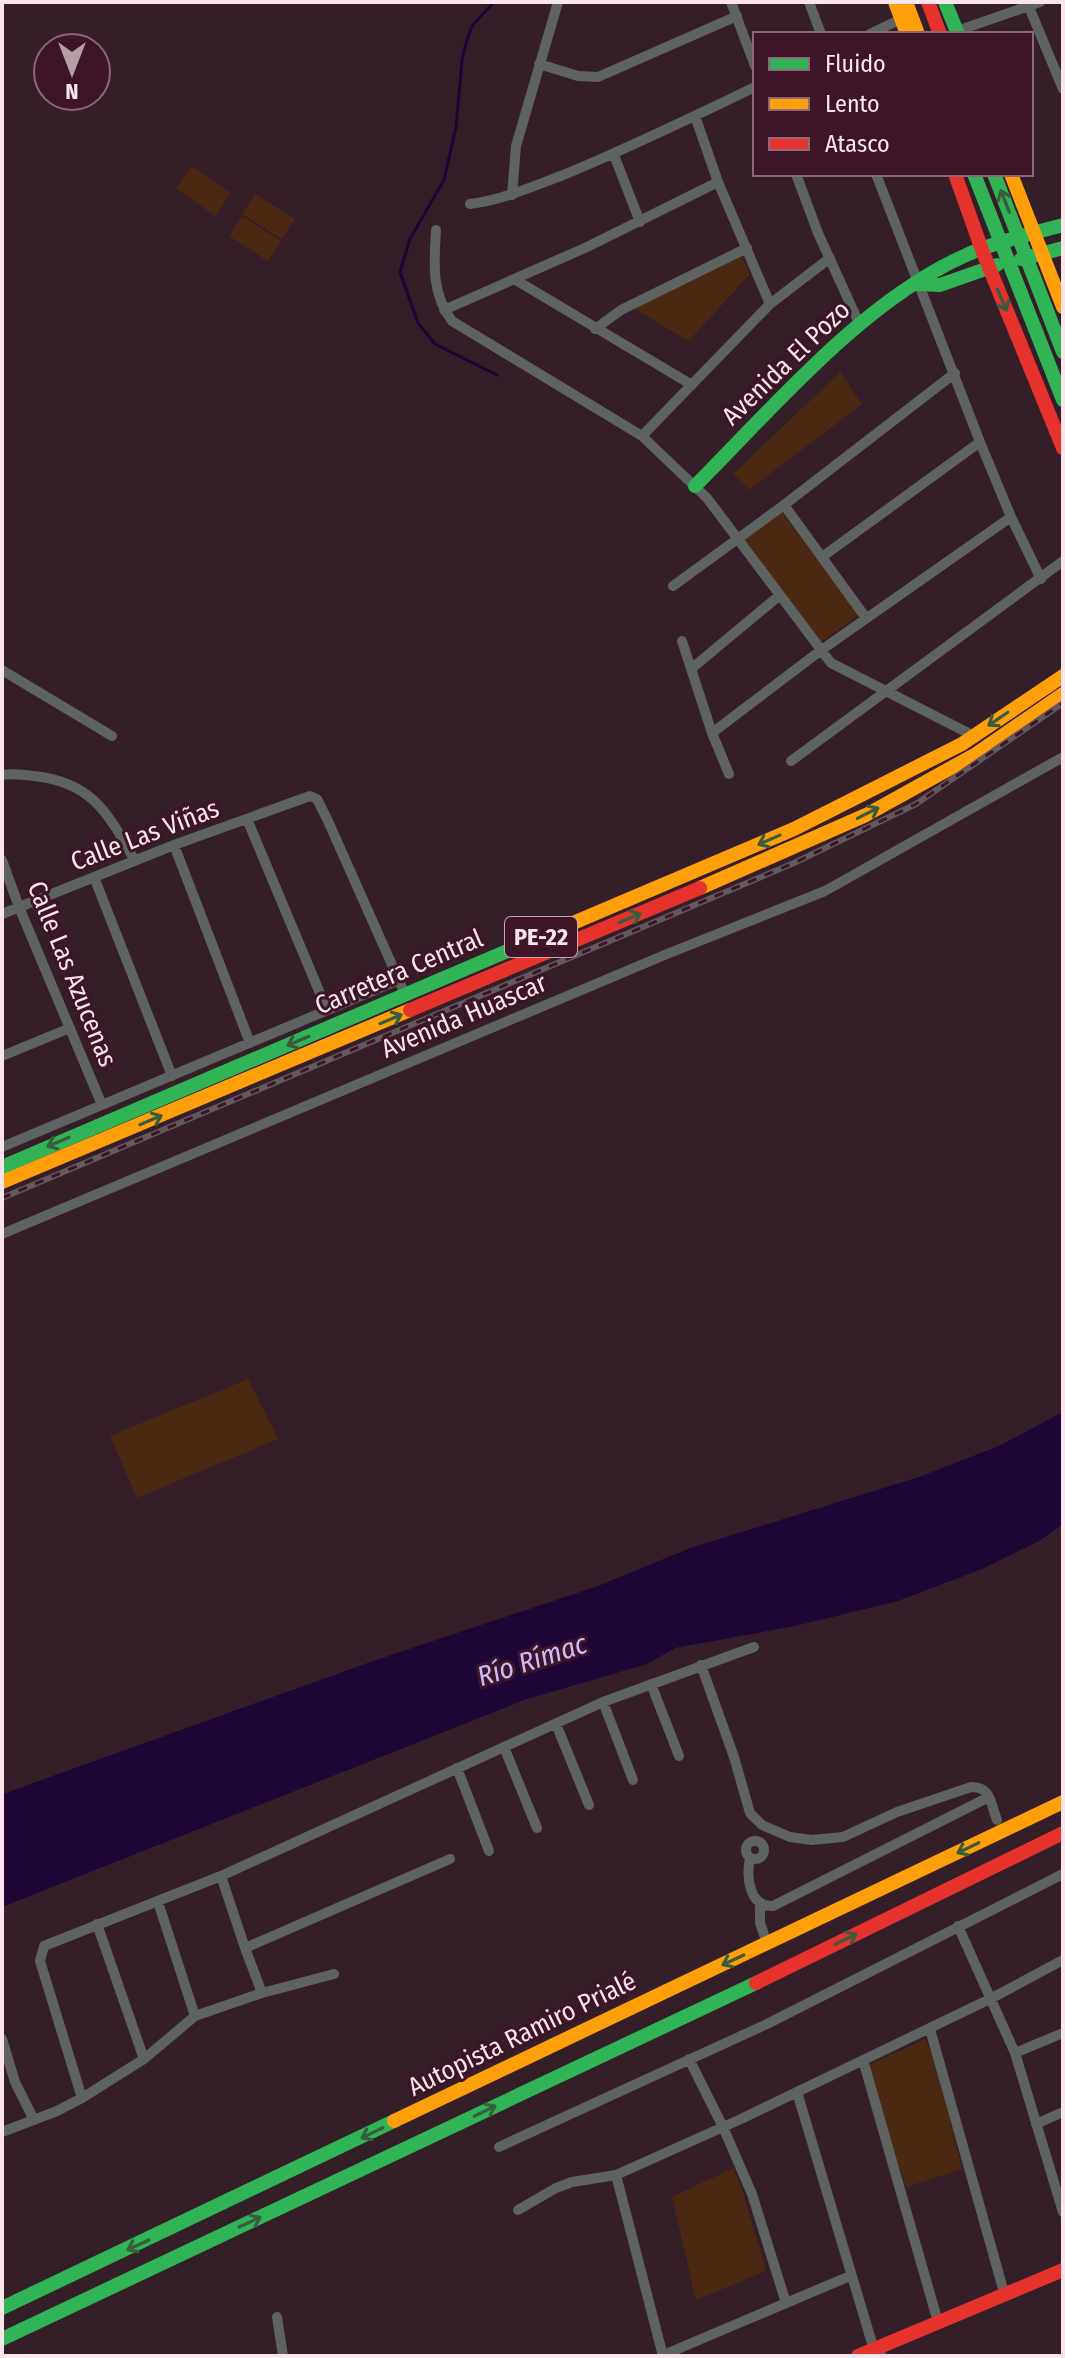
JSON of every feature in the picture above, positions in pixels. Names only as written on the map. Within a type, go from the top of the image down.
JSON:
[{"type":"main road","points":[[895,2],[906,32]]},
{"type":"main road","points":[[906,2],[917,32]]},
{"type":"main road","points":[[928,2],[939,32]]},
{"type":"main road","points":[[945,2],[958,32]]},
{"type":"main road","points":[[956,176],[988,267],[1063,448]]},
{"type":"main road","points":[[975,176],[1063,400]]},
{"type":"main road","points":[[995,176],[1034,255],[1063,352]]},
{"type":"main road","points":[[1011,176],[1026,235]]},
{"type":"main road","name":"Avenida El Pozo","points":[[695,486],[859,323],[888,302],[936,270],[1001,243],[1063,225]]},
{"type":"main road","name":"Avenida El Pozo","points":[[918,284],[940,285],[988,267],[1063,248]]},
{"type":"main road","points":[[1034,255],[1063,307]]},
{"type":"main road","points":[[1027,360],[1045,353]]},
{"type":"main road","name":"Carretera Central","points":[[2,1182],[338,1033],[402,987],[794,829],[974,736],[1063,676]]},
{"type":"main road","name":"Carretera Central","points":[[2,1167],[786,852],[866,815],[976,754],[1063,694]]},
{"type":"main road","name":"Autopista Ramiro Prialé","points":[[2,2308],[1063,1802]]},
{"type":"main road","name":"Autopista Ramiro Prialé","points":[[2,2339],[769,1977],[1063,1833]]},
{"type":"main road","points":[[858,2356],[878,2353],[938,2322],[1063,2270]]},
{"type":"street","points":[[512,195],[516,146],[558,2]]},
{"type":"street","points":[[731,2],[753,60]]},
{"type":"street","points":[[809,2],[820,32]]},
{"type":"street","points":[[961,32],[1034,4],[1063,89]]},
{"type":"street","points":[[539,64],[578,76],[598,77],[737,16]]},
{"type":"street","points":[[874,32],[901,19]]},
{"type":"street","points":[[470,204],[512,195],[614,155],[753,88]]},
{"type":"street","points":[[695,116],[718,182],[770,304]]},
{"type":"street","points":[[614,155],[640,222]]},
{"type":"street","points":[[797,176],[818,233],[859,323]]},
{"type":"street","points":[[877,176],[980,442],[1041,579]]},
{"type":"street","points":[[444,310],[640,222],[718,182]]},
{"type":"street","points":[[436,230],[433,272],[444,310],[452,321],[642,436],[695,486],[738,538],[831,663],[974,736]]},
{"type":"street","points":[[595,329],[621,310],[747,248]]},
{"type":"street","points":[[642,436],[770,304],[830,258]]},
{"type":"street","points":[[514,279],[692,385]]},
{"type":"street","points":[[673,586],[955,373]]},
{"type":"street","points":[[822,557],[980,442]]},
{"type":"street","points":[[784,505],[866,618]]},
{"type":"street","points":[[712,733],[820,651],[1011,517]]},
{"type":"street","points":[[791,761],[1063,561]]},
{"type":"street","points":[[691,669],[780,595]]},
{"type":"street","points":[[682,641],[729,774]]},
{"type":"street","points":[[2,670],[112,736]]},
{"type":"street","name":"Avenida Huascar","points":[[2,1234],[667,954],[825,891],[1063,757]]},
{"type":"street","points":[[2,775],[56,778],[89,794],[111,819],[135,861]]},
{"type":"street","name":"Calle Las Viñas","points":[[2,914],[304,796],[317,799],[402,987]]},
{"type":"street","points":[[247,819],[327,1010]]},
{"type":"street","points":[[174,845],[250,1043]]},
{"type":"street","name":"Calle Las Azucenas","points":[[2,860],[102,1105]]},
{"type":"street","points":[[94,877],[172,1076]]},
{"type":"street","points":[[2,1147],[327,1010],[402,987]]},
{"type":"street","points":[[2,1056],[70,1028]]},
{"type":"street","points":[[82,2098],[40,1961],[44,1946],[221,1876],[603,1702],[754,1647]]},
{"type":"street","points":[[701,1665],[734,1757],[750,1813],[762,1825],[790,1837],[812,1840],[843,1837],[897,1812],[971,1787],[982,1787],[987,1791],[997,1820]]},
{"type":"street","points":[[651,1684],[679,1756]]},
{"type":"street","points":[[603,1702],[633,1780]]},
{"type":"street","points":[[556,1724],[589,1805]]},
{"type":"street","points":[[504,1747],[537,1828]]},
{"type":"street","points":[[457,1768],[489,1851]]},
{"type":"street","points":[[760,1904],[773,1906],[989,1797]]},
{"type":"street","points":[[750,1858],[751,1890],[760,1904],[760,1923],[767,1943]]},
{"type":"street","points":[[245,1948],[450,1859]]},
{"type":"street","points":[[499,2147],[767,2024],[1063,1874]]},
{"type":"street","points":[[221,1876],[262,1993]]},
{"type":"street","points":[[158,1902],[195,2016]]},
{"type":"street","points":[[97,1924],[144,2059]]},
{"type":"street","points":[[958,1926],[1015,2053],[1060,2192],[1063,2212]]},
{"type":"street","points":[[518,2210],[556,2188],[572,2182],[616,2175],[723,2127],[930,2029],[1063,1960]]},
{"type":"street","points":[[2,2132],[82,2098],[144,2059],[195,2016],[262,1993],[334,1974]]},
{"type":"street","points":[[930,2029],[1005,2296]]},
{"type":"street","points":[[1015,2053],[1063,2033]]},
{"type":"street","points":[[2,2039],[15,2082],[34,2120]]},
{"type":"street","points":[[689,2059],[752,2194],[786,2303]]},
{"type":"street","points":[[863,2060],[938,2322]]},
{"type":"street","points":[[797,2092],[850,2276],[878,2353]]},
{"type":"street","points":[[1036,2124],[1063,2112]]},
{"type":"street","points":[[616,2175],[662,2356],[850,2276]]},
{"type":"street","points":[[277,2317],[283,2356]]},
{"type":"shaded area","points":[[192,166],[231,193],[215,216],[176,188]]},
{"type":"shaded area","points":[[255,194],[295,219],[282,239],[242,214]]},
{"type":"shaded area","points":[[242,216],[281,241],[268,261],[229,236]]},
{"type":"shaded area","points":[[741,256],[750,274],[689,341],[631,307]]},
{"type":"shaded area","points":[[840,372],[862,404],[749,490],[733,474]]},
{"type":"shaded area","points":[[780,510],[859,615],[821,642],[743,538]]},
{"type":"shaded area","points":[[248,1379],[278,1439],[137,1498],[110,1436]]},
{"type":"shaded area","points":[[925,2039],[933,2055],[962,2169],[906,2187],[867,2066]]},
{"type":"shaded area","points":[[733,2168],[766,2271],[696,2300],[672,2197]]},
{"type":"water","name":"Río Rímac","points":[[1063,1412],[1063,1524],[1039,1541],[982,1569],[898,1601],[795,1626],[675,1648],[647,1664],[527,1699],[2,1907],[2,1795],[379,1659],[598,1586],[693,1547],[919,1477],[999,1446]]},
{"type":"waterway","points":[[494,2],[472,26],[466,43],[456,127],[444,180],[410,239],[400,272],[418,323],[435,344],[497,375]]},
{"type":"railway","points":[[2,1198],[794,863],[916,804],[1063,703]]},
{"type":"traffic: fast","points":[[945,2],[957,32]]},
{"type":"traffic: fast","points":[[975,176],[1063,400]]},
{"type":"traffic: fast","points":[[995,176],[1063,352]]},
{"type":"traffic: fast","points":[[695,486],[820,359],[890,301],[926,276],[964,256],[1000,242],[1063,225]]},
{"type":"traffic: fast","points":[[1021,259],[1063,248]]},
{"type":"traffic: fast","points":[[918,284],[940,285],[997,265]]},
{"type":"traffic: fast","points":[[2,1167],[526,943]]},
{"type":"traffic: fast","points":[[2,2339],[756,1983]]},
{"type":"traffic: fast","points":[[2,2308],[394,2121]]},
{"type":"traffic: slow","points":[[895,2],[906,32]]},
{"type":"traffic: slow","points":[[906,2],[917,32]]},
{"type":"traffic: slow","points":[[1012,176],[1063,307]]},
{"type":"traffic: slow","points":[[526,943],[794,829],[962,744],[1063,676]]},
{"type":"traffic: slow","points":[[700,888],[866,815],[976,754],[1063,694]]},
{"type":"traffic: slow","points":[[2,1182],[410,1010]]},
{"type":"traffic: slow","points":[[394,2121],[1063,1802]]},
{"type":"traffic: jam","points":[[928,2],[939,32]]},
{"type":"traffic: jam","points":[[956,176],[982,250],[1063,448]]},
{"type":"traffic: jam","points":[[410,1010],[700,888]]},
{"type":"traffic: jam","points":[[756,1983],[1063,1833]]},
{"type":"traffic: jam","points":[[858,2356],[1063,2270]]}]
